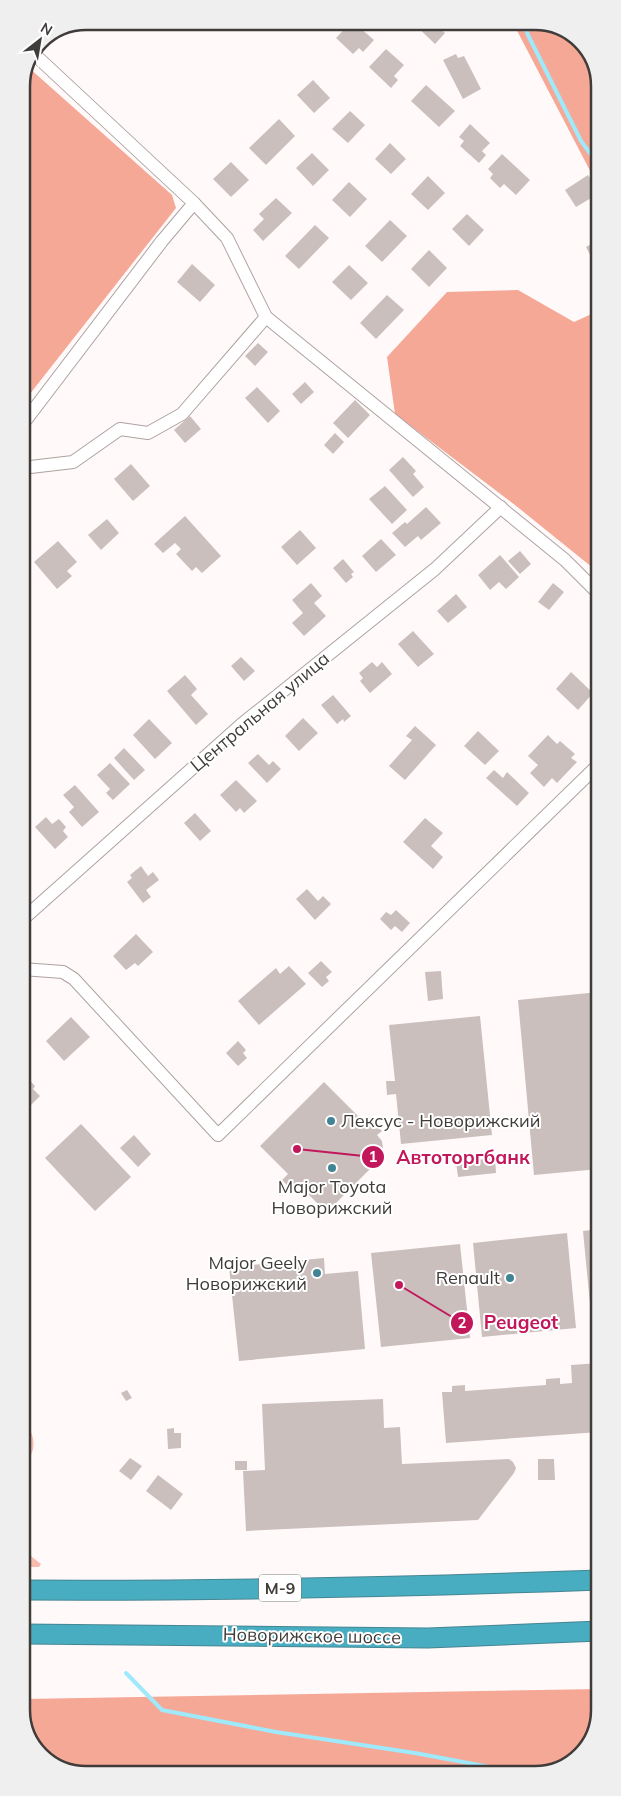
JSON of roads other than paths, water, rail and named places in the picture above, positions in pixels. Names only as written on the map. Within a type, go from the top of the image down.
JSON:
[{"type":"highway","name":"М-9","points":[[30,1590],[127,1591],[433,1586],[591,1580]]},
{"type":"highway","name":"Новорижское шоссе","points":[[30,1634],[428,1638],[591,1631]]},
{"type":"street","points":[[46,65],[194,202],[227,238],[266,316],[565,560],[591,586]]},
{"type":"street","points":[[30,415],[162,241],[194,202]]},
{"type":"street","points":[[30,467],[73,462],[120,429],[148,433],[182,414],[266,316]]},
{"type":"street","name":"Центральная улица","points":[[30,913],[242,724],[435,568],[501,507]]},
{"type":"street","points":[[30,970],[63,972],[74,979],[218,1135],[591,772]]},
{"type":"waterway","points":[[526,30],[581,141],[591,155]]},
{"type":"waterway","points":[[126,1673],[162,1710],[276,1732],[415,1753],[485,1766]]},
{"type":"place","name":"Лексус - Новорижский","points":[[331,1121]]},
{"type":"place","name":"Автоторгбанк","points":[[297,1149]]},
{"type":"place","name":"Major Toyota Новорижский","points":[[332,1168]]},
{"type":"place","name":"Major Geely Новорижский","points":[[317,1273]]},
{"type":"place","name":"Renault","points":[[510,1278]]},
{"type":"place","name":"Peugeot","points":[[399,1285]]}]
